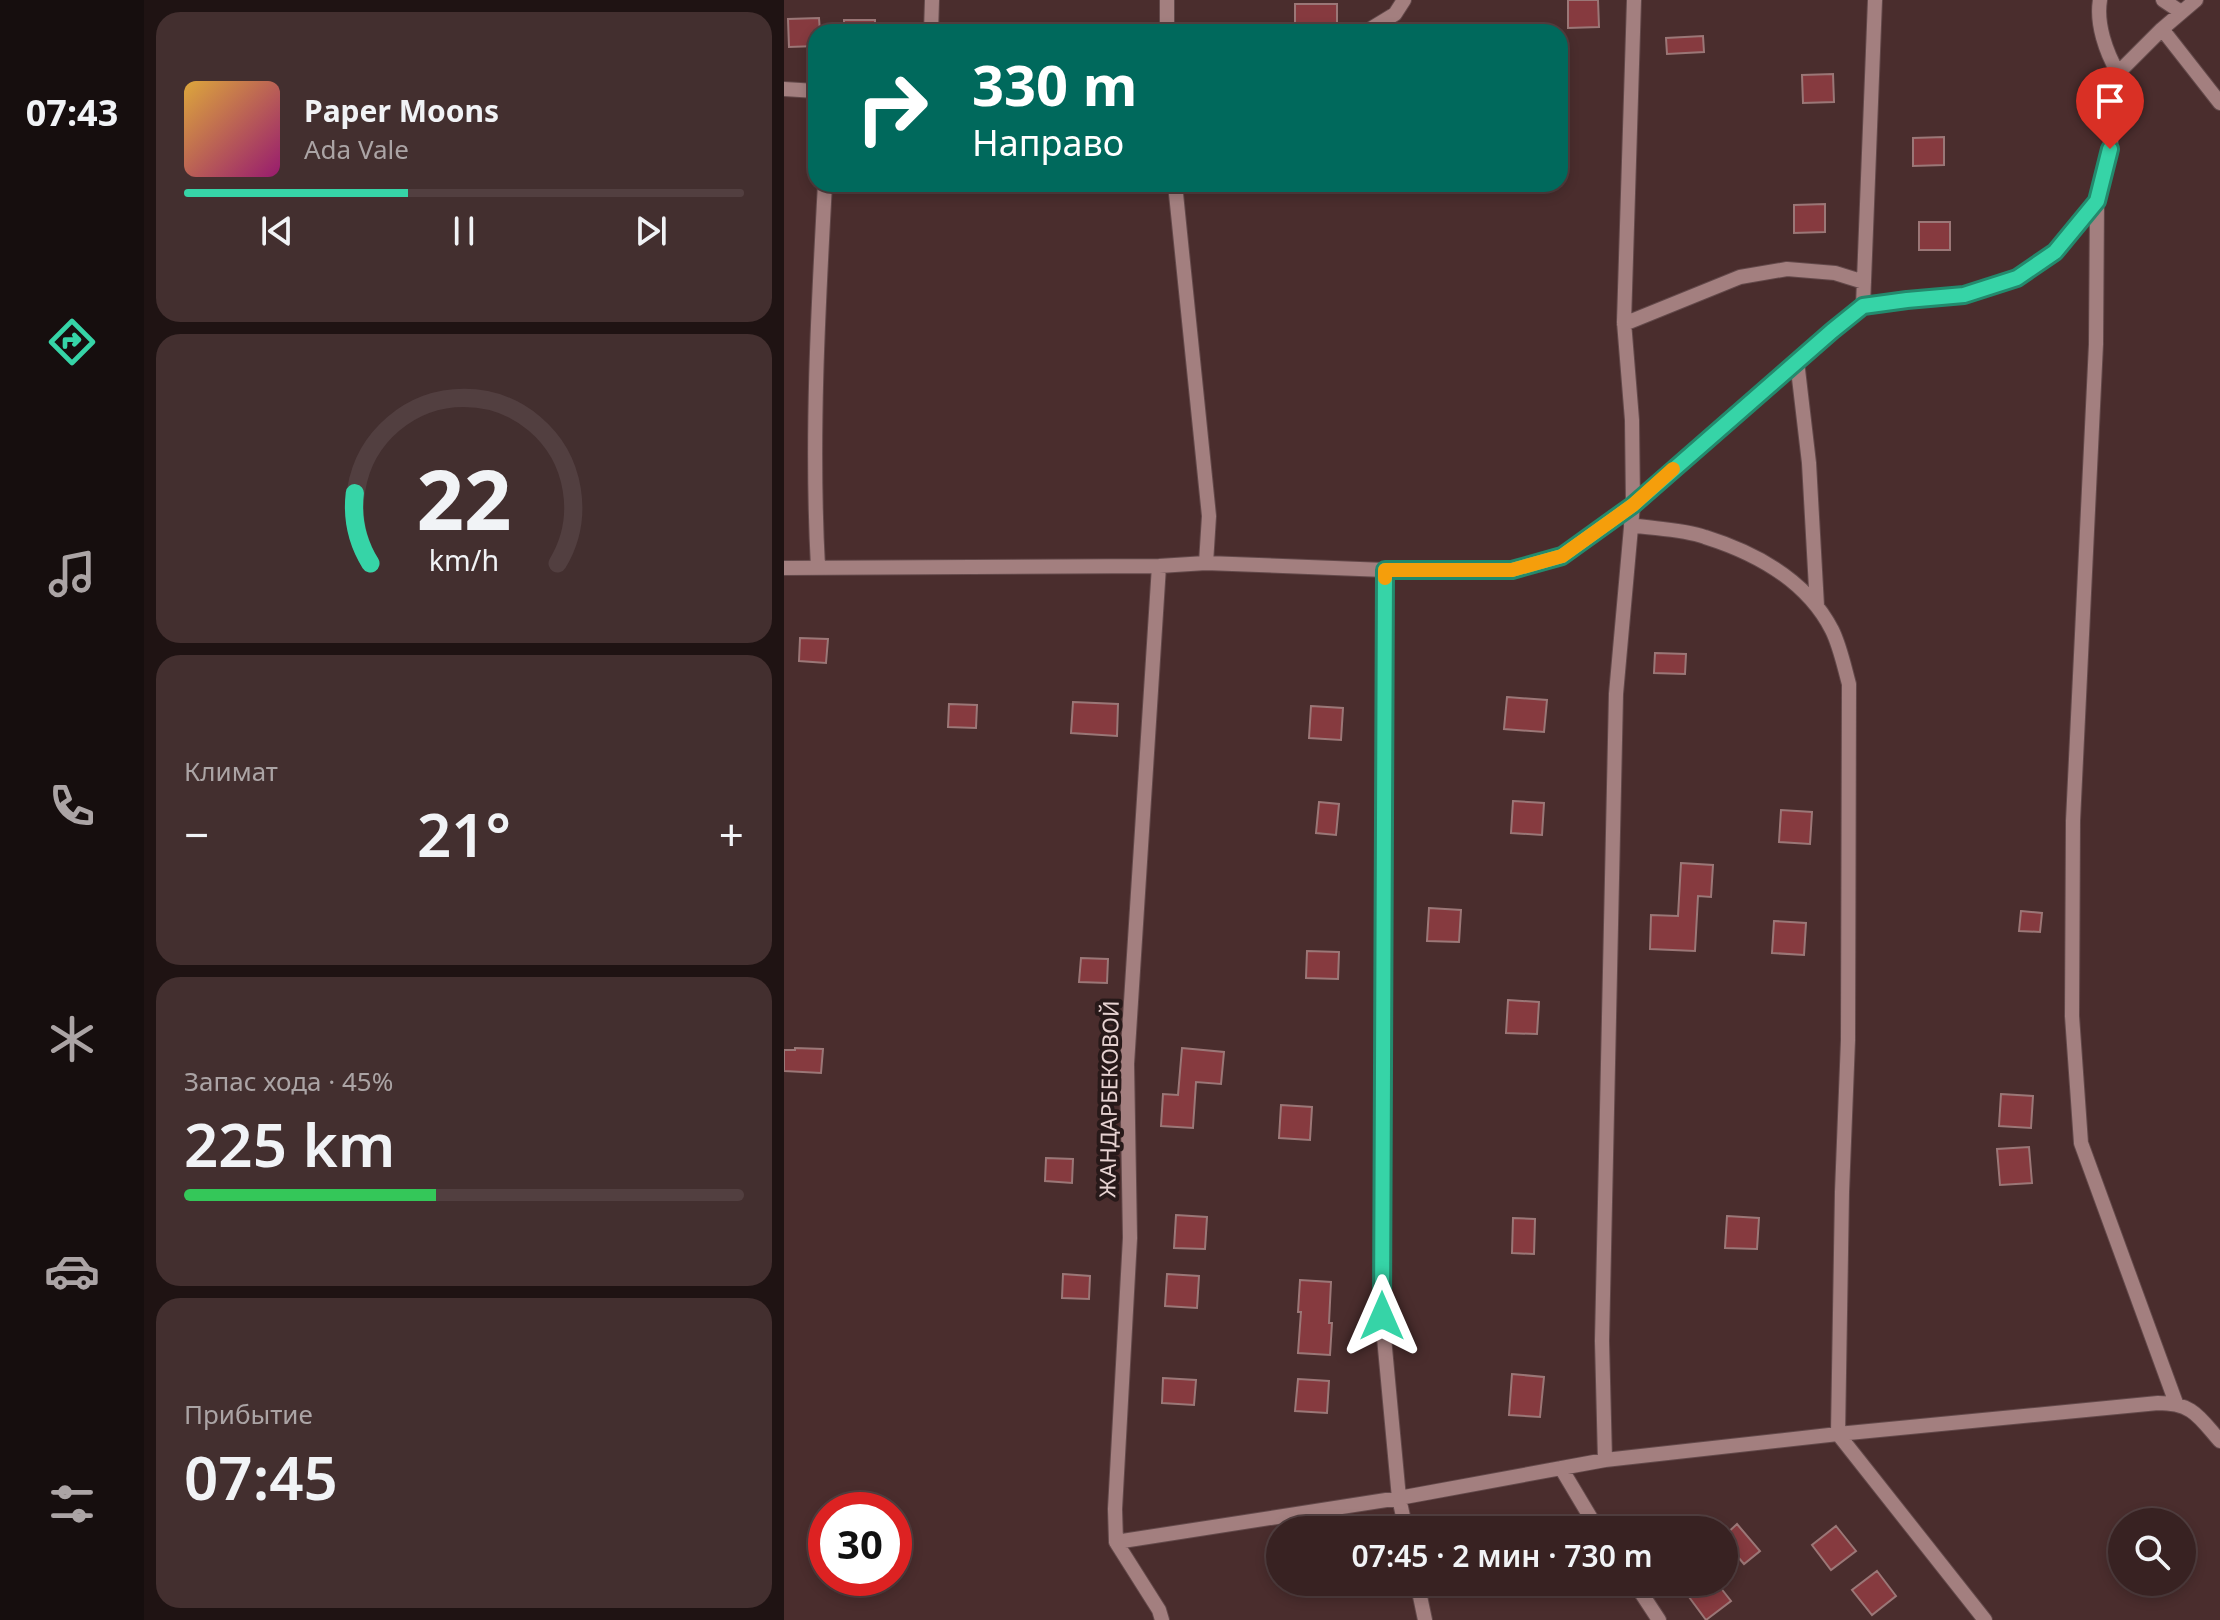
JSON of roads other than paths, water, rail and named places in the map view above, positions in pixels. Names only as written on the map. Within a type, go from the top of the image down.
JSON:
[{"type":"street","points":[[931,24],[932,0]]},
{"type":"street","points":[[1167,0],[1167,24]]},
{"type":"street","points":[[1379,24],[1395,14],[1404,0]]},
{"type":"street","points":[[1605,1460],[1602,1341],[1616,694],[1633,505],[1632,420],[1624,324],[1634,0]]},
{"type":"street","points":[[1863,306],[1875,0]]},
{"type":"street","points":[[2100,0],[2107,54],[2118,73],[2110,149],[2097,201],[2096,344],[2073,821],[2072,1016],[2081,1143],[2176,1403]]},
{"type":"street","points":[[2163,0],[2181,12]]},
{"type":"street","points":[[2118,73],[2196,0]]},
{"type":"street","points":[[2162,29],[2220,103]]},
{"type":"street","points":[[784,89],[808,90]]},
{"type":"street","points":[[818,567],[814,500],[825,192]]},
{"type":"street","points":[[1176,192],[1209,516],[1206,563]]},
{"type":"street","points":[[784,568],[1159,566],[1206,563],[1385,570],[1512,570],[1562,556],[1633,505],[1863,306],[1964,295],[2017,278],[2055,252],[2097,201]]},
{"type":"street","points":[[1624,324],[1740,277],[1787,269],[1835,273],[1864,282]]},
{"type":"street","points":[[1797,361],[1809,463],[1817,606]]},
{"type":"street","points":[[1631,525],[1703,536],[1762,560],[1805,591],[1833,633],[1849,684],[1848,1040],[1838,1434],[1985,1620]]},
{"type":"street","name":"ЖАНДАРБЕКОВОЙ","points":[[1116,1542],[1115,1509],[1130,1238],[1127,1064],[1159,566]]},
{"type":"street","points":[[1385,570],[1382,1316],[1403,1516]]},
{"type":"street","points":[[1162,1620],[1159,1610],[1116,1542],[1399,1498],[1605,1460],[2158,1403],[2176,1403],[2194,1412],[2220,1441]]},
{"type":"street","points":[[1561,1468],[1590,1516]]},
{"type":"street","points":[[1420,1596],[1425,1620]]},
{"type":"street","points":[[1643,1596],[1659,1620]]}]
